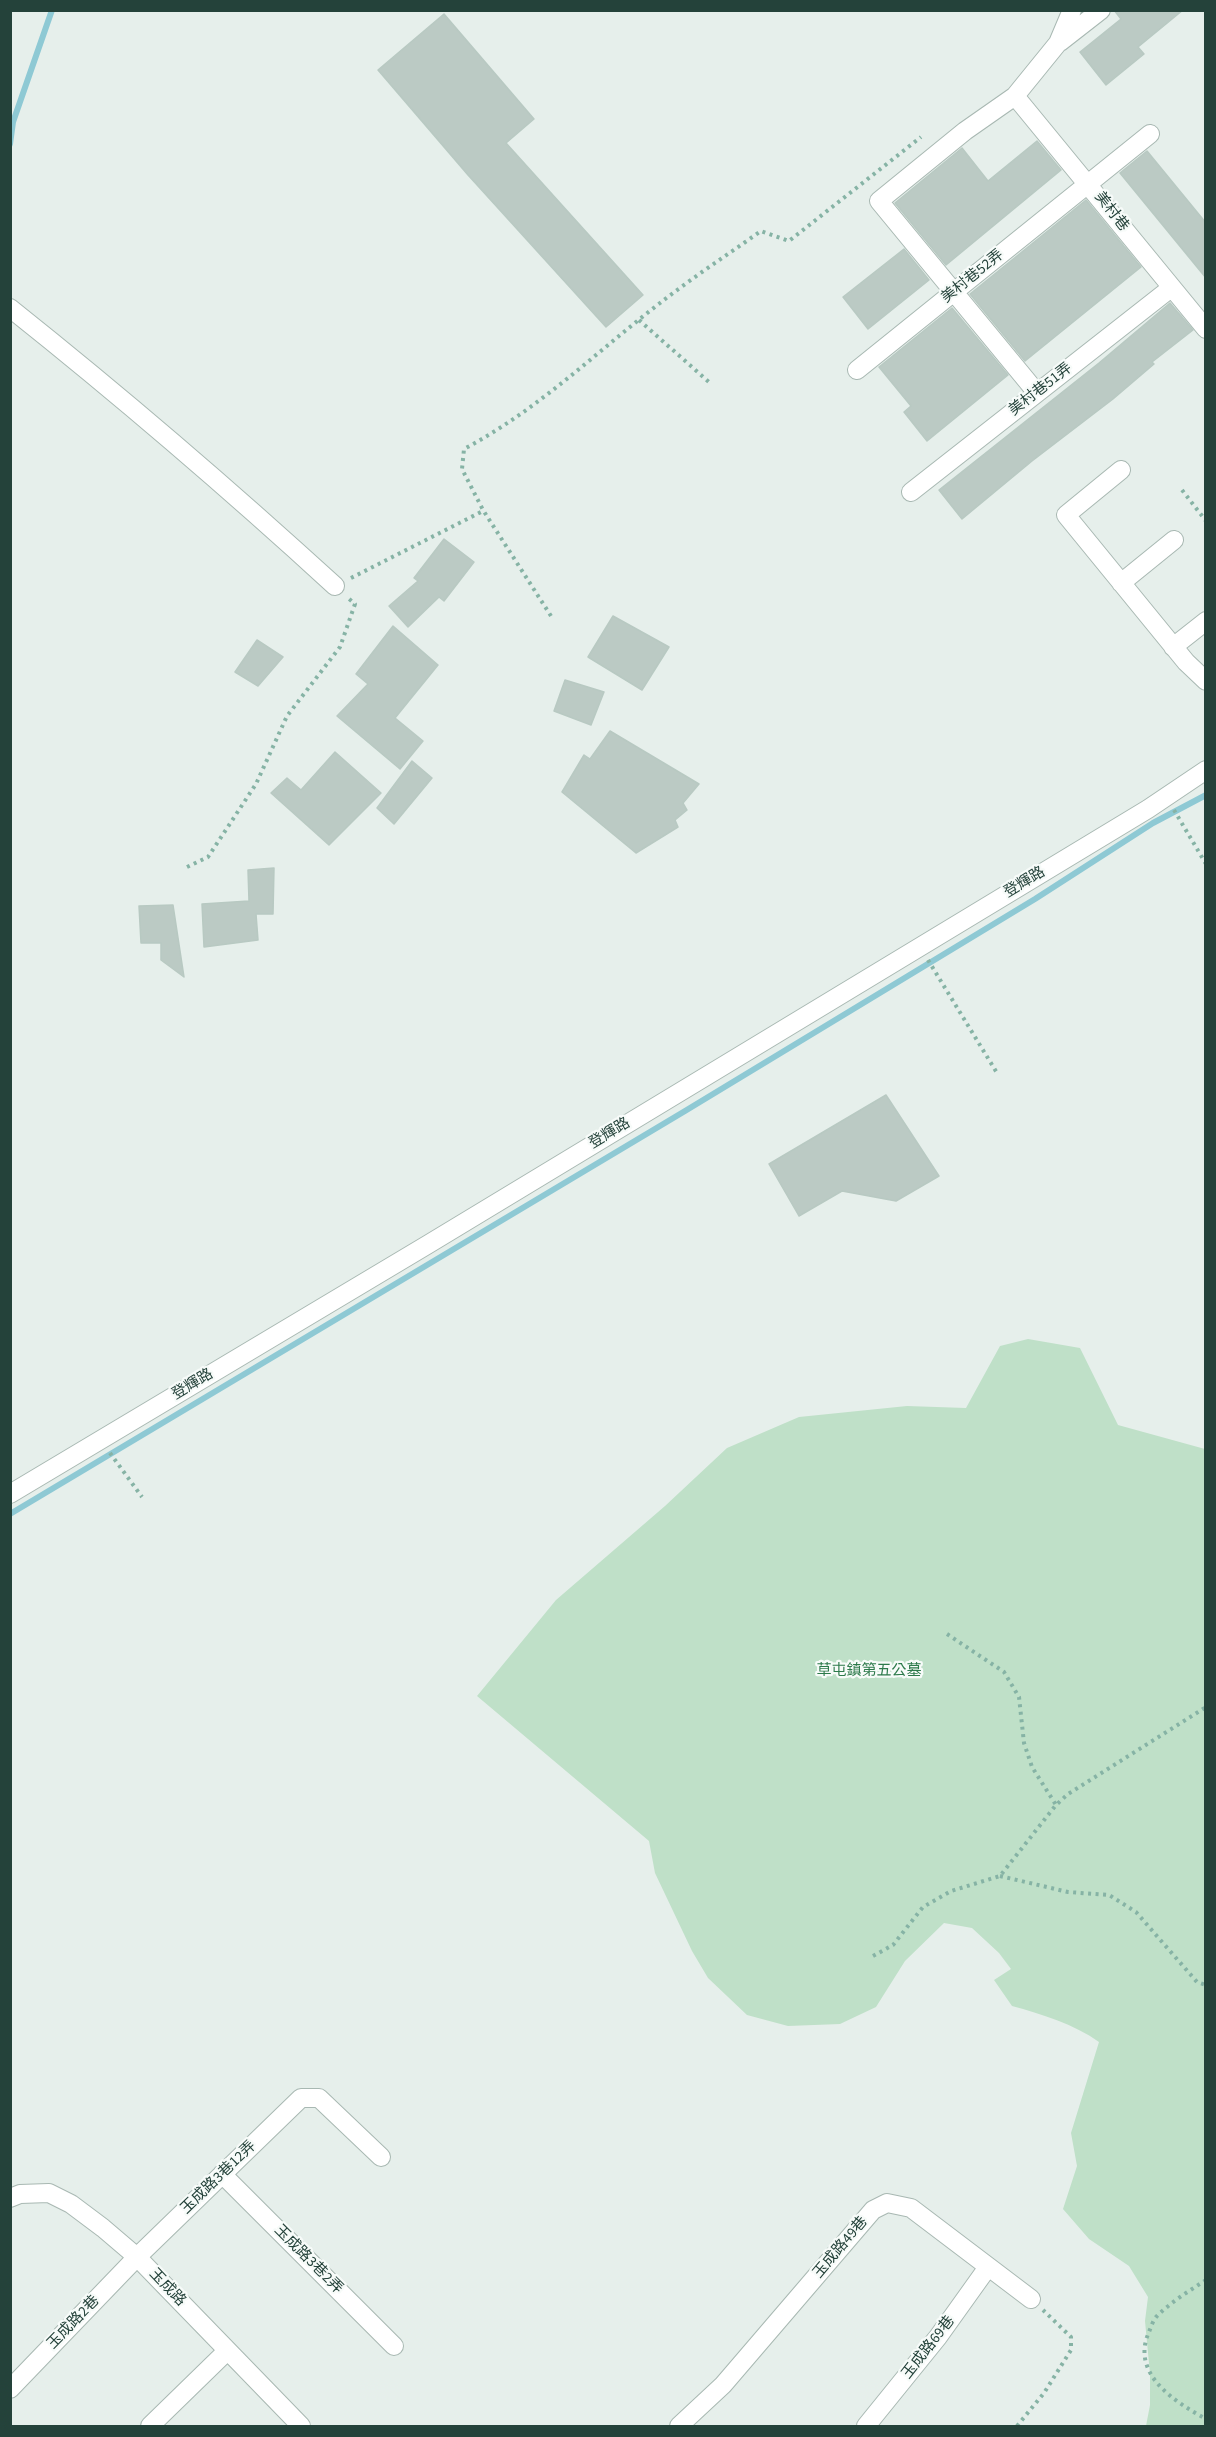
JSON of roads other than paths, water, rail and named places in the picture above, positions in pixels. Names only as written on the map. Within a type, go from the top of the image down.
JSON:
[{"type":"street","points":[[1058,43],[1072,10]]},
{"type":"street","points":[[1037,393],[879,201],[965,131],[1016,96],[1058,43],[1101,10]]},
{"type":"street","name":"美村巷","points":[[1016,96],[1206,329]]},
{"type":"street","name":"美村巷52弄","points":[[857,370],[1150,134]]},
{"type":"street","name":"美村巷51弄","points":[[911,492],[1171,288]]},
{"type":"street","points":[[10,308],[114,390],[230,490],[336,586]]},
{"type":"street","points":[[1121,470],[1066,515],[1173,647],[1206,681]]},
{"type":"street","points":[[1121,583],[1174,540]]},
{"type":"street","points":[[1173,647],[1206,621]]},
{"type":"street","name":"登輝路","points":[[10,1494],[920,947],[1206,770]]},
{"type":"street","name":"玉成路3巷12弄","points":[[137,2257],[301,2098],[319,2098],[381,2157]]},
{"type":"street","name":"玉成路3巷2弄","points":[[222,2174],[394,2346]]},
{"type":"street","name":"玉成路","points":[[10,2198],[20,2194],[49,2193],[71,2204],[103,2228],[137,2257],[301,2427]]},
{"type":"street","name":"玉成路49巷","points":[[679,2427],[723,2385],[873,2210],[887,2203],[911,2208],[1031,2299]]},
{"type":"street","name":"玉成路2巷","points":[[10,2389],[137,2257]]},
{"type":"street","name":"玉成路69巷","points":[[866,2427],[938,2337],[988,2267]]},
{"type":"street","points":[[150,2427],[227,2350]]},
{"type":"waterway","points":[[10,144],[13,122],[52,10]]},
{"type":"waterway","points":[[10,1514],[685,1111],[1035,899],[1153,823],[1206,795]]},
{"type":"park label","name":"草屯鎮第五公墓","points":[[869,1672]]}]
